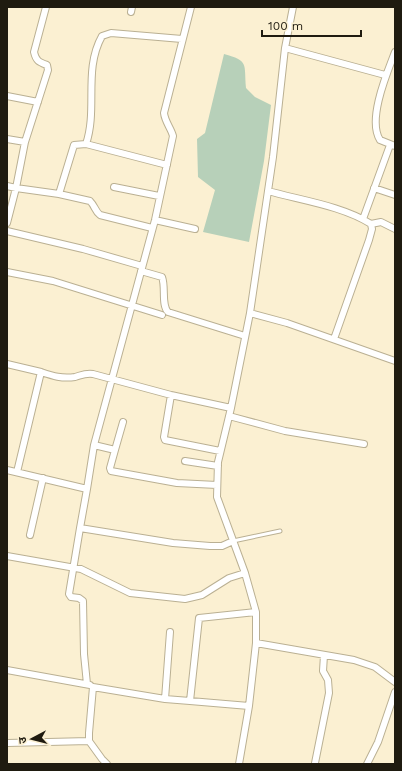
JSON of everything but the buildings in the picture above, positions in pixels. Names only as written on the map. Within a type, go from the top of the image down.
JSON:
[{"type":"street","points":[[7,222],[16,188],[25,142],[48,70],[47,65],[39,62],[35,58],[34,52],[46,7]]},
{"type":"street","points":[[87,684],[82,602],[79,598],[71,597],[69,594],[72,568],[94,445],[152,228],[173,136],[171,129],[164,118],[164,113],[191,7]]},
{"type":"street","points":[[239,764],[256,643],[256,612],[245,574],[217,497],[218,466],[250,313],[268,191],[285,48],[293,7]]},
{"type":"street","points":[[86,144],[92,122],[90,93],[93,57],[102,36],[111,32],[182,39]]},
{"type":"street","points":[[285,48],[385,75]]},
{"type":"street","points":[[363,219],[374,188],[392,146],[380,140],[375,128],[385,75],[395,52]]},
{"type":"street","points":[[7,96],[38,102]]},
{"type":"street","points":[[7,139],[25,142]]},
{"type":"street","points":[[59,194],[74,145],[78,143],[166,165]]},
{"type":"street","points":[[7,186],[59,194],[90,201],[100,215],[152,228]]},
{"type":"street","points":[[114,187],[159,196]]},
{"type":"street","points":[[374,188],[395,195]]},
{"type":"street","points":[[268,191],[339,210],[363,219],[371,224],[381,222],[395,229]]},
{"type":"street","points":[[154,220],[195,229]]},
{"type":"street","points":[[334,339],[369,240],[372,229],[371,224]]},
{"type":"street","points":[[7,231],[83,249],[162,277],[164,282],[165,308],[168,312],[245,336]]},
{"type":"street","points":[[7,272],[53,281],[132,304],[162,315]]},
{"type":"street","points":[[250,313],[287,323],[395,361]]},
{"type":"street","points":[[7,364],[56,377],[67,378],[84,373],[112,378],[171,395],[231,408]]},
{"type":"street","points":[[17,472],[41,372]]},
{"type":"street","points":[[171,395],[165,440],[220,451]]},
{"type":"street","points":[[229,416],[285,431],[364,444]]},
{"type":"street","points":[[123,422],[110,468],[111,471],[177,483],[217,485]]},
{"type":"street","points":[[94,445],[115,450]]},
{"type":"street","points":[[185,461],[218,466]]},
{"type":"street","points":[[7,470],[87,489]]},
{"type":"street","points":[[30,535],[43,478]]},
{"type":"street","points":[[80,528],[173,543],[222,546],[233,541]]},
{"type":"street","points":[[7,556],[91,573],[130,593],[185,599],[202,596],[229,578],[245,574]]},
{"type":"street","points":[[190,701],[199,618],[256,612]]},
{"type":"street","points":[[165,699],[170,632]]},
{"type":"street","points":[[256,643],[366,663],[375,667],[395,682]]},
{"type":"street","points":[[315,763],[329,693],[328,680],[323,671],[324,655]]},
{"type":"street","points":[[7,670],[165,699],[248,706]]},
{"type":"street","points":[[93,686],[88,733],[90,741],[101,762],[107,764]]},
{"type":"street","points":[[367,764],[378,742],[395,692]]},
{"type":"street","points":[[7,743],[90,741]]},
{"type":"lane","points":[[233,541],[280,531]]},
{"type":"green space","points":[[224,54],[238,59],[244,64],[246,88],[255,97],[271,105],[264,161],[249,242],[203,232],[215,190],[198,177],[197,139],[205,133]]}]
